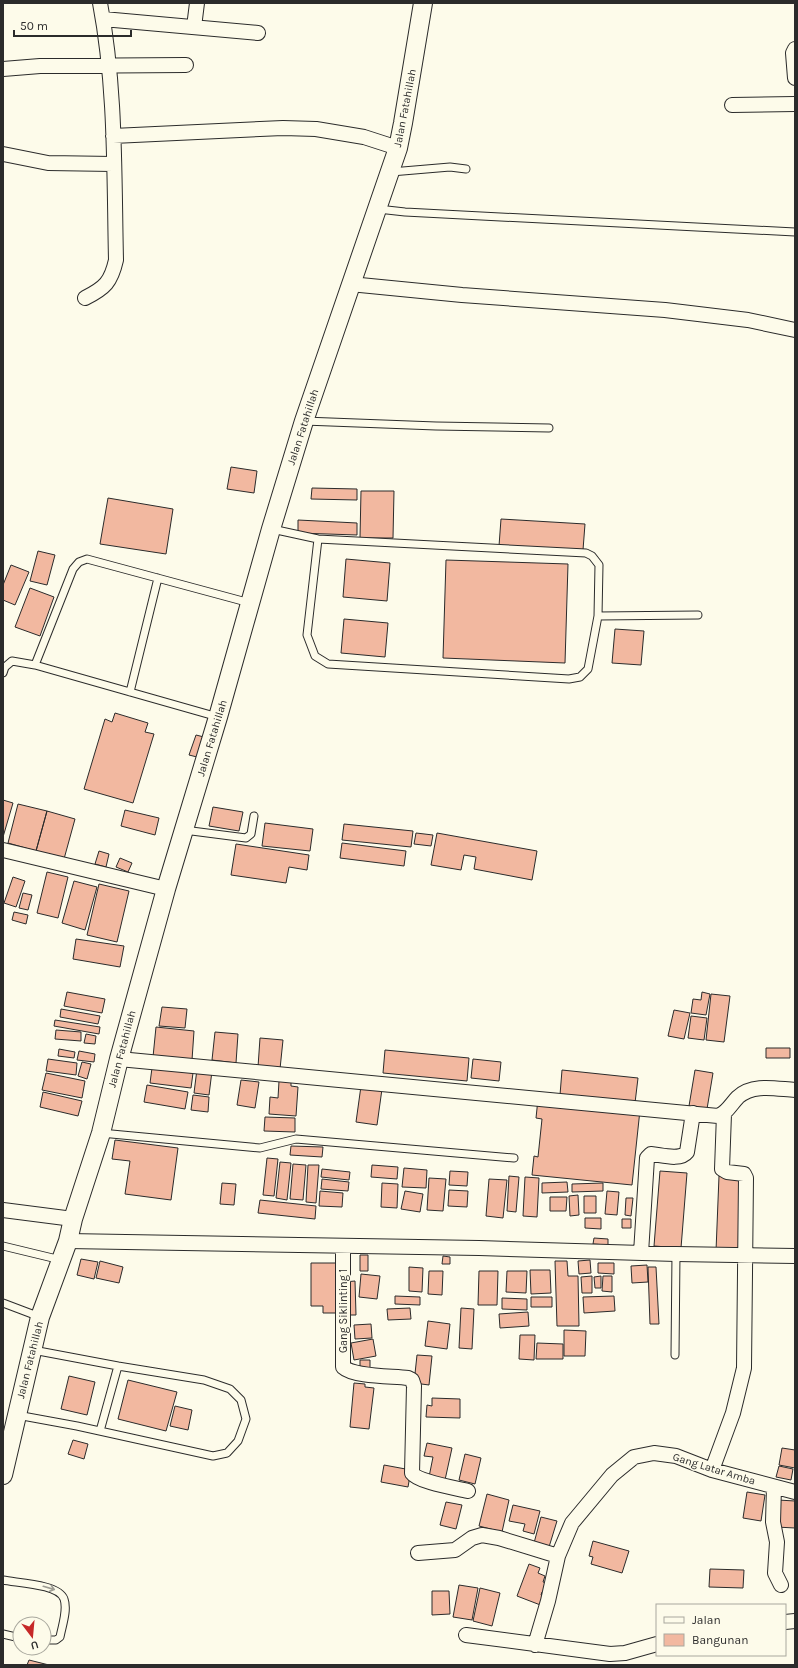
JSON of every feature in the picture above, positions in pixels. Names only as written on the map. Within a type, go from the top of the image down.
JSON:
[{"type":"street","points":[[85,298],[101,290],[112,275],[116,260],[113,136],[109,66],[100,3]]},
{"type":"street","points":[[194,27],[197,3]]},
{"type":"street","name":"Jalan Fatahillah","points":[[3,1475],[40,1317],[68,1241],[73,1219],[101,1133],[119,1059],[166,889],[218,717],[271,529],[304,421],[376,208],[398,148],[423,3]]},
{"type":"street","points":[[103,19],[258,33]]},
{"type":"street","points":[[795,48],[793,53],[795,78]]},
{"type":"street","points":[[3,69],[40,66],[186,65]]},
{"type":"street","points":[[732,105],[795,104]]},
{"type":"street","points":[[113,136],[283,128],[316,129],[364,137],[398,148]]},
{"type":"street","points":[[3,154],[48,163],[113,164]]},
{"type":"street","points":[[350,284],[462,295],[665,310],[748,320],[795,330]]},
{"type":"street","points":[[3,850],[166,889]]},
{"type":"street","points":[[119,1059],[718,1116],[724,1114],[738,1097],[746,1091],[756,1088],[795,1090]]},
{"type":"street","points":[[641,1253],[647,1158],[652,1154],[680,1157],[685,1155],[687,1152],[693,1113]]},
{"type":"street","points":[[712,1470],[733,1413],[744,1368],[746,1178],[744,1174],[727,1172],[722,1169],[724,1114]]},
{"type":"street","points":[[3,1210],[73,1219]]},
{"type":"street","points":[[68,1241],[479,1248],[745,1256],[795,1256]]},
{"type":"street","name":"Gang Siklinting 1","points":[[343,1246],[343,1367],[347,1371],[357,1373],[408,1378],[412,1380],[414,1386],[412,1473],[414,1476],[423,1480],[468,1491]]},
{"type":"street","name":"Gang Latar Amba","points":[[535,1645],[558,1556],[572,1523],[612,1475],[634,1457],[654,1453],[676,1456],[712,1470],[795,1492]]},
{"type":"street","points":[[774,1486],[773,1522],[777,1542],[775,1573],[781,1585]]},
{"type":"street","points":[[418,1553],[455,1550],[472,1538],[482,1535],[499,1538],[558,1556]]},
{"type":"street","points":[[466,1636],[610,1654],[625,1653],[656,1644]]},
{"type":"lane","points":[[389,172],[450,167],[466,169]]},
{"type":"lane","points":[[376,208],[405,212],[795,232]]},
{"type":"lane","points":[[304,421],[436,426],[549,428]]},
{"type":"lane","points":[[271,529],[318,540],[586,553],[592,556],[599,565],[598,616],[588,669],[580,677],[570,679],[328,664],[315,656],[306,635],[318,540]]},
{"type":"lane","points":[[36,665],[73,569],[79,562],[87,559],[250,604]]},
{"type":"lane","points":[[130,692],[158,578]]},
{"type":"lane","points":[[598,616],[698,616]]},
{"type":"lane","points":[[3,673],[5,667],[12,661],[36,665],[218,717]]},
{"type":"lane","points":[[184,830],[246,838],[251,834],[254,816]]},
{"type":"lane","points":[[101,1133],[260,1148],[296,1139],[514,1158]]},
{"type":"lane","points":[[3,1246],[61,1260]]},
{"type":"lane","points":[[675,1355],[676,1254]]},
{"type":"lane","points":[[3,1303],[40,1317]]},
{"type":"lane","points":[[16,1415],[100,1431],[213,1456],[227,1453],[238,1441],[246,1419],[241,1400],[230,1389],[204,1380],[32,1350]]},
{"type":"lane","points":[[100,1431],[118,1366]]},
{"type":"lane","points":[[3,1580],[32,1583],[59,1591],[64,1598],[65,1607],[60,1637],[56,1640],[52,1640]]},
{"type":"building","points":[[231,467],[257,471],[254,493],[227,489]]},
{"type":"building","points":[[312,488],[357,489],[357,500],[311,499]]},
{"type":"building","points":[[361,491],[394,491],[393,538],[360,538]]},
{"type":"building","points":[[108,498],[173,509],[166,554],[100,544]]},
{"type":"building","points":[[501,519],[585,524],[583,550],[499,546]]},
{"type":"building","points":[[298,520],[357,523],[357,535],[298,533]]},
{"type":"building","points":[[38,551],[55,555],[47,585],[30,581]]},
{"type":"building","points":[[346,559],[390,563],[387,601],[343,597]]},
{"type":"building","points":[[446,560],[568,564],[565,663],[443,658]]},
{"type":"building","points":[[11,565],[29,572],[15,605],[3,600],[3,585]]},
{"type":"building","points":[[30,588],[54,597],[40,636],[15,627]]},
{"type":"building","points":[[344,619],[388,623],[385,657],[341,653]]},
{"type":"building","points":[[615,629],[644,631],[641,665],[612,663]]},
{"type":"building","points":[[115,713],[148,723],[145,732],[154,734],[133,803],[84,789],[105,719],[112,722]]},
{"type":"building","points":[[196,735],[204,737],[197,757],[189,755]]},
{"type":"building","points":[[3,800],[13,803],[3,837]]},
{"type":"building","points":[[18,804],[47,811],[36,851],[8,843]]},
{"type":"building","points":[[213,807],[243,812],[239,831],[209,826]]},
{"type":"building","points":[[125,810],[159,818],[155,835],[121,826]]},
{"type":"building","points":[[47,811],[75,819],[64,859],[36,851]]},
{"type":"building","points":[[265,823],[313,829],[310,851],[262,846]]},
{"type":"building","points":[[344,824],[413,831],[411,847],[342,840]]},
{"type":"building","points":[[416,833],[433,835],[431,846],[414,844]]},
{"type":"building","points":[[437,833],[537,851],[532,880],[474,869],[476,857],[464,855],[461,870],[431,865]]},
{"type":"building","points":[[342,843],[406,851],[404,866],[340,858]]},
{"type":"building","points":[[236,844],[309,855],[307,870],[289,867],[286,883],[231,875]]},
{"type":"building","points":[[99,851],[109,854],[106,867],[95,864]]},
{"type":"building","points":[[120,858],[132,863],[128,872],[116,867]]},
{"type":"building","points":[[47,872],[68,877],[58,918],[37,913]]},
{"type":"building","points":[[13,877],[25,881],[16,907],[4,903]]},
{"type":"building","points":[[74,881],[97,887],[85,930],[62,923]]},
{"type":"building","points":[[99,884],[129,891],[117,942],[87,935]]},
{"type":"building","points":[[23,893],[32,895],[28,910],[19,908]]},
{"type":"building","points":[[14,912],[28,915],[26,924],[12,920]]},
{"type":"building","points":[[76,939],[124,946],[120,967],[73,959]]},
{"type":"building","points":[[67,992],[105,999],[102,1013],[64,1006]]},
{"type":"building","points":[[702,992],[710,994],[706,1015],[691,1013],[693,999],[701,1000]]},
{"type":"building","points":[[711,994],[730,996],[724,1042],[706,1040]]},
{"type":"building","points":[[162,1007],[187,1009],[185,1028],[159,1026]]},
{"type":"building","points":[[61,1009],[100,1016],[98,1024],[60,1017]]},
{"type":"building","points":[[674,1010],[690,1013],[684,1039],[668,1036]]},
{"type":"building","points":[[691,1016],[707,1018],[704,1040],[688,1038]]},
{"type":"building","points":[[55,1020],[100,1027],[99,1034],[54,1026]]},
{"type":"building","points":[[156,1027],[194,1031],[192,1060],[153,1057]]},
{"type":"building","points":[[56,1030],[81,1032],[81,1041],[55,1039]]},
{"type":"building","points":[[215,1032],[238,1034],[236,1063],[212,1060]]},
{"type":"building","points":[[86,1034],[96,1036],[95,1044],[84,1043]]},
{"type":"building","points":[[260,1038],[283,1040],[280,1069],[258,1067]]},
{"type":"building","points":[[766,1048],[790,1048],[790,1058],[766,1058]]},
{"type":"building","points":[[59,1049],[75,1052],[74,1058],[58,1056]]},
{"type":"building","points":[[385,1050],[469,1058],[467,1081],[383,1073]]},
{"type":"building","points":[[79,1051],[95,1054],[94,1062],[77,1060]]},
{"type":"building","points":[[48,1059],[77,1063],[76,1075],[46,1071]]},
{"type":"building","points":[[473,1059],[501,1062],[499,1081],[471,1078]]},
{"type":"building","points":[[82,1062],[91,1064],[87,1079],[78,1076]]},
{"type":"building","points":[[152,1068],[193,1073],[191,1088],[150,1083]]},
{"type":"building","points":[[197,1069],[212,1071],[209,1095],[194,1093]]},
{"type":"building","points":[[562,1070],[638,1078],[635,1103],[560,1095]]},
{"type":"building","points":[[695,1070],[713,1073],[707,1109],[689,1106]]},
{"type":"building","points":[[46,1073],[85,1081],[82,1098],[42,1090]]},
{"type":"building","points":[[241,1080],[259,1082],[255,1108],[237,1105]]},
{"type":"building","points":[[279,1081],[291,1082],[291,1086],[298,1087],[296,1116],[269,1114],[270,1097],[278,1098]]},
{"type":"building","points":[[147,1085],[188,1092],[185,1109],[144,1102]]},
{"type":"building","points":[[361,1086],[382,1089],[377,1125],[356,1122]]},
{"type":"building","points":[[43,1092],[82,1101],[78,1116],[40,1107]]},
{"type":"building","points":[[193,1095],[209,1097],[208,1112],[191,1110]]},
{"type":"building","points":[[538,1099],[640,1110],[632,1185],[532,1175],[534,1156],[538,1157],[542,1119],[536,1118]]},
{"type":"building","points":[[265,1117],[295,1118],[295,1132],[264,1131]]},
{"type":"building","points":[[115,1140],[178,1148],[171,1200],[125,1194],[130,1161],[112,1159]]},
{"type":"building","points":[[291,1146],[323,1147],[322,1157],[290,1155]]},
{"type":"building","points":[[267,1158],[278,1159],[274,1196],[263,1195]]},
{"type":"building","points":[[280,1162],[291,1163],[287,1200],[276,1198]]},
{"type":"building","points":[[293,1164],[306,1165],[303,1200],[290,1199]]},
{"type":"building","points":[[308,1165],[319,1165],[316,1203],[306,1202]]},
{"type":"building","points":[[372,1165],[398,1167],[397,1179],[371,1177]]},
{"type":"building","points":[[404,1168],[427,1170],[426,1188],[402,1187]]},
{"type":"building","points":[[322,1169],[350,1172],[349,1180],[321,1177]]},
{"type":"building","points":[[450,1171],[468,1172],[467,1186],[449,1185]]},
{"type":"building","points":[[660,1171],[687,1173],[681,1248],[654,1246]]},
{"type":"building","points":[[509,1176],[519,1177],[516,1212],[507,1211]]},
{"type":"building","points":[[719,1176],[746,1177],[743,1252],[716,1251]]},
{"type":"building","points":[[525,1177],[539,1178],[537,1217],[523,1216]]},
{"type":"building","points":[[429,1178],[446,1179],[443,1211],[427,1210]]},
{"type":"building","points":[[322,1179],[349,1182],[348,1191],[321,1189]]},
{"type":"building","points":[[489,1179],[507,1180],[503,1218],[486,1216]]},
{"type":"building","points":[[567,1182],[568,1192],[542,1193],[542,1183]]},
{"type":"building","points":[[222,1183],[236,1184],[234,1205],[220,1204]]},
{"type":"building","points":[[382,1183],[398,1184],[397,1208],[381,1207]]},
{"type":"building","points":[[603,1183],[603,1191],[572,1192],[572,1184]]},
{"type":"building","points":[[449,1190],[468,1191],[467,1207],[448,1206]]},
{"type":"building","points":[[320,1191],[343,1193],[342,1207],[319,1206]]},
{"type":"building","points":[[405,1191],[423,1194],[420,1212],[401,1209]]},
{"type":"building","points":[[607,1191],[619,1192],[617,1215],[605,1214]]},
{"type":"building","points":[[578,1195],[579,1215],[570,1216],[569,1196]]},
{"type":"building","points":[[584,1196],[596,1196],[596,1213],[584,1213]]},
{"type":"building","points":[[550,1197],[567,1197],[566,1211],[550,1211]]},
{"type":"building","points":[[626,1198],[633,1198],[631,1216],[625,1215]]},
{"type":"building","points":[[260,1200],[316,1206],[315,1219],[258,1213]]},
{"type":"building","points":[[585,1218],[601,1218],[601,1229],[585,1228]]},
{"type":"building","points":[[622,1219],[631,1219],[631,1228],[622,1228]]},
{"type":"building","points":[[594,1238],[608,1239],[608,1245],[593,1244]]},
{"type":"building","points":[[360,1255],[368,1255],[368,1271],[360,1271]]},
{"type":"building","points":[[443,1256],[450,1257],[450,1264],[442,1264]]},
{"type":"building","points":[[81,1259],[98,1262],[94,1279],[77,1275]]},
{"type":"building","points":[[590,1260],[591,1273],[579,1274],[578,1261]]},
{"type":"building","points":[[100,1261],[123,1267],[119,1283],[96,1278]]},
{"type":"building","points":[[555,1261],[567,1261],[568,1276],[578,1276],[579,1326],[557,1326]]},
{"type":"building","points":[[311,1263],[340,1263],[339,1313],[323,1313],[323,1306],[311,1306]]},
{"type":"building","points":[[598,1263],[614,1263],[614,1274],[598,1273]]},
{"type":"building","points":[[647,1265],[648,1282],[632,1283],[631,1266]]},
{"type":"building","points":[[409,1267],[423,1268],[422,1292],[409,1291]]},
{"type":"building","points":[[648,1267],[656,1267],[659,1324],[650,1324]]},
{"type":"building","points":[[530,1270],[550,1270],[551,1293],[531,1294]]},
{"type":"building","points":[[429,1271],[443,1271],[442,1295],[428,1294]]},
{"type":"building","points":[[479,1271],[498,1271],[497,1305],[478,1305]]},
{"type":"building","points":[[507,1271],[527,1271],[526,1293],[506,1292]]},
{"type":"building","points":[[361,1274],[380,1276],[377,1299],[359,1297]]},
{"type":"building","points":[[592,1276],[592,1293],[582,1293],[581,1277]]},
{"type":"building","points":[[601,1276],[601,1288],[595,1288],[594,1277]]},
{"type":"building","points":[[603,1276],[612,1276],[612,1292],[602,1291]]},
{"type":"building","points":[[355,1281],[356,1315],[346,1315],[344,1282]]},
{"type":"building","points":[[395,1296],[420,1297],[420,1305],[395,1304]]},
{"type":"building","points":[[614,1296],[615,1311],[584,1313],[583,1297]]},
{"type":"building","points":[[531,1297],[552,1297],[552,1307],[531,1307]]},
{"type":"building","points":[[502,1298],[527,1299],[527,1310],[502,1309]]},
{"type":"building","points":[[410,1308],[411,1319],[388,1320],[387,1309]]},
{"type":"building","points":[[461,1308],[474,1309],[472,1349],[459,1348]]},
{"type":"building","points":[[528,1312],[529,1326],[500,1328],[499,1314]]},
{"type":"building","points":[[428,1321],[450,1324],[447,1349],[425,1346]]},
{"type":"building","points":[[371,1324],[372,1338],[355,1339],[354,1325]]},
{"type":"building","points":[[564,1330],[586,1331],[585,1356],[564,1356]]},
{"type":"building","points":[[520,1335],[535,1335],[534,1360],[519,1359]]},
{"type":"building","points":[[373,1339],[376,1356],[354,1360],[351,1343]]},
{"type":"building","points":[[537,1343],[563,1344],[563,1359],[536,1359]]},
{"type":"building","points":[[417,1355],[432,1356],[429,1385],[414,1383]]},
{"type":"building","points":[[360,1360],[370,1360],[370,1368],[360,1368]]},
{"type":"building","points":[[69,1376],[95,1382],[87,1415],[61,1409]]},
{"type":"building","points":[[128,1380],[177,1392],[166,1431],[118,1419]]},
{"type":"building","points":[[354,1383],[365,1384],[365,1387],[374,1388],[369,1429],[350,1427]]},
{"type":"building","points":[[432,1398],[460,1399],[460,1418],[426,1417],[427,1405],[432,1406]]},
{"type":"building","points":[[175,1406],[192,1410],[188,1430],[170,1426]]},
{"type":"building","points":[[73,1440],[88,1444],[84,1459],[68,1454]]},
{"type":"building","points":[[427,1443],[452,1448],[445,1480],[429,1477],[433,1457],[424,1456]]},
{"type":"building","points":[[782,1448],[795,1450],[795,1468],[779,1465]]},
{"type":"building","points":[[465,1454],[481,1458],[475,1484],[459,1480]]},
{"type":"building","points":[[384,1465],[411,1470],[408,1487],[381,1482]]},
{"type":"building","points":[[779,1466],[793,1469],[791,1480],[776,1477]]},
{"type":"building","points":[[747,1492],[765,1495],[761,1521],[743,1518]]},
{"type":"building","points":[[487,1494],[509,1500],[502,1532],[479,1526]]},
{"type":"building","points":[[778,1500],[795,1501],[795,1528],[776,1527]]},
{"type":"building","points":[[446,1502],[462,1505],[456,1529],[440,1525]]},
{"type":"building","points":[[513,1505],[540,1511],[534,1534],[523,1531],[525,1524],[509,1521]]},
{"type":"building","points":[[541,1517],[557,1521],[549,1547],[534,1543]]},
{"type":"building","points":[[593,1541],[629,1551],[622,1573],[591,1564],[593,1557],[589,1556]]},
{"type":"building","points":[[529,1564],[540,1568],[538,1573],[545,1576],[543,1582],[550,1584],[546,1594],[542,1592],[541,1595],[546,1597],[543,1606],[517,1596]]},
{"type":"building","points":[[710,1569],[744,1570],[743,1588],[709,1587]]},
{"type":"building","points":[[459,1585],[478,1588],[472,1620],[453,1617]]},
{"type":"building","points":[[480,1588],[500,1593],[492,1626],[473,1621]]},
{"type":"building","points":[[432,1591],[449,1591],[450,1614],[432,1615]]},
{"type":"building","points":[[29,1660],[49,1665],[27,1665]]}]
